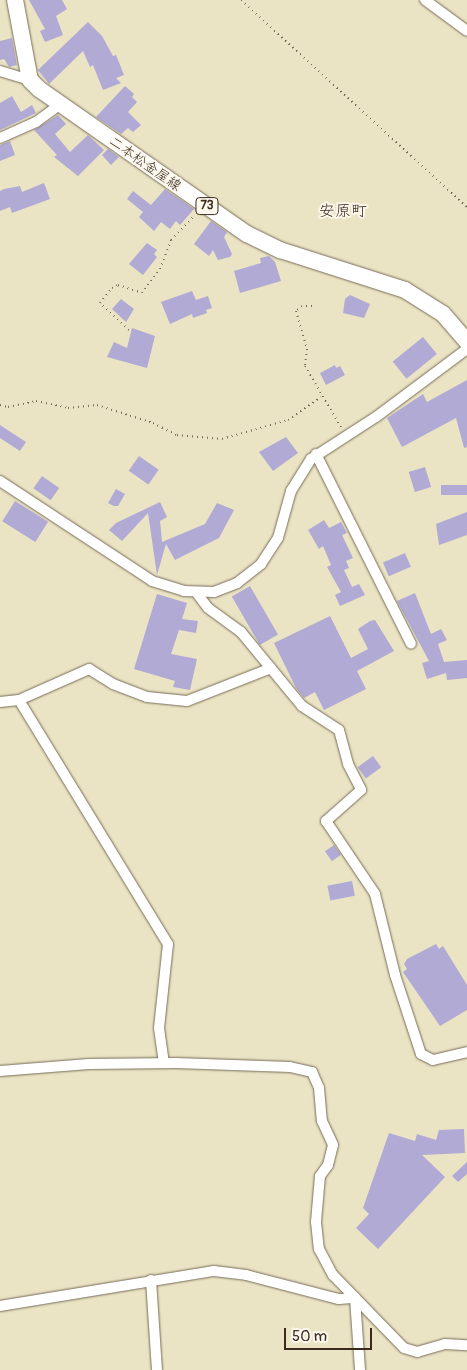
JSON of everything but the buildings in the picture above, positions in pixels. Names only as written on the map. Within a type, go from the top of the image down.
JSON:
[{"type":"main road","points":[[15,0],[30,80]]},
{"type":"main road","name":"二本松金屋線","points":[[30,80],[60,104],[247,234],[280,250],[404,290],[443,314],[467,342]]},
{"type":"street","points":[[425,0],[467,31]]},
{"type":"street","points":[[0,71],[30,80]]},
{"type":"street","points":[[0,138],[36,122],[60,104]]},
{"type":"street","points":[[0,481],[152,581],[196,592],[214,592],[237,583],[261,564],[278,538],[291,491],[316,454],[346,436],[467,349]]},
{"type":"street","points":[[316,454],[412,644]]},
{"type":"street","points":[[196,592],[208,608],[241,632],[308,712],[336,726],[348,764],[362,787],[359,793],[326,821],[375,894],[395,975],[421,1054],[433,1060],[467,1052]]},
{"type":"street","points":[[0,702],[19,700],[90,669],[113,684],[148,697],[187,701],[270,668]]},
{"type":"street","points":[[19,700],[168,944],[159,1028],[164,1063]]},
{"type":"street","points":[[0,1071],[89,1064],[164,1063],[290,1067],[308,1070],[316,1077],[322,1121],[332,1145],[317,1192],[317,1240],[333,1276],[397,1342],[412,1352],[445,1344],[467,1344]]},
{"type":"street","points":[[0,1306],[150,1280],[214,1272],[246,1275],[339,1299],[355,1298]]},
{"type":"street","points":[[150,1280],[157,1370]]},
{"type":"street","points":[[355,1298],[360,1370]]},
{"type":"path","points":[[241,0],[467,207]]},
{"type":"path","points":[[129,330],[100,303],[108,291],[118,285],[142,293],[160,269],[171,240],[205,205]]},
{"type":"path","points":[[312,306],[302,306],[296,310],[306,348],[305,366],[321,397],[346,436]]},
{"type":"path","points":[[0,405],[8,407],[36,401],[68,408],[97,405],[154,423],[177,435],[222,439],[288,420],[321,397]]},
{"type":"district","name":"安原町","points":[[343,211]]}]
